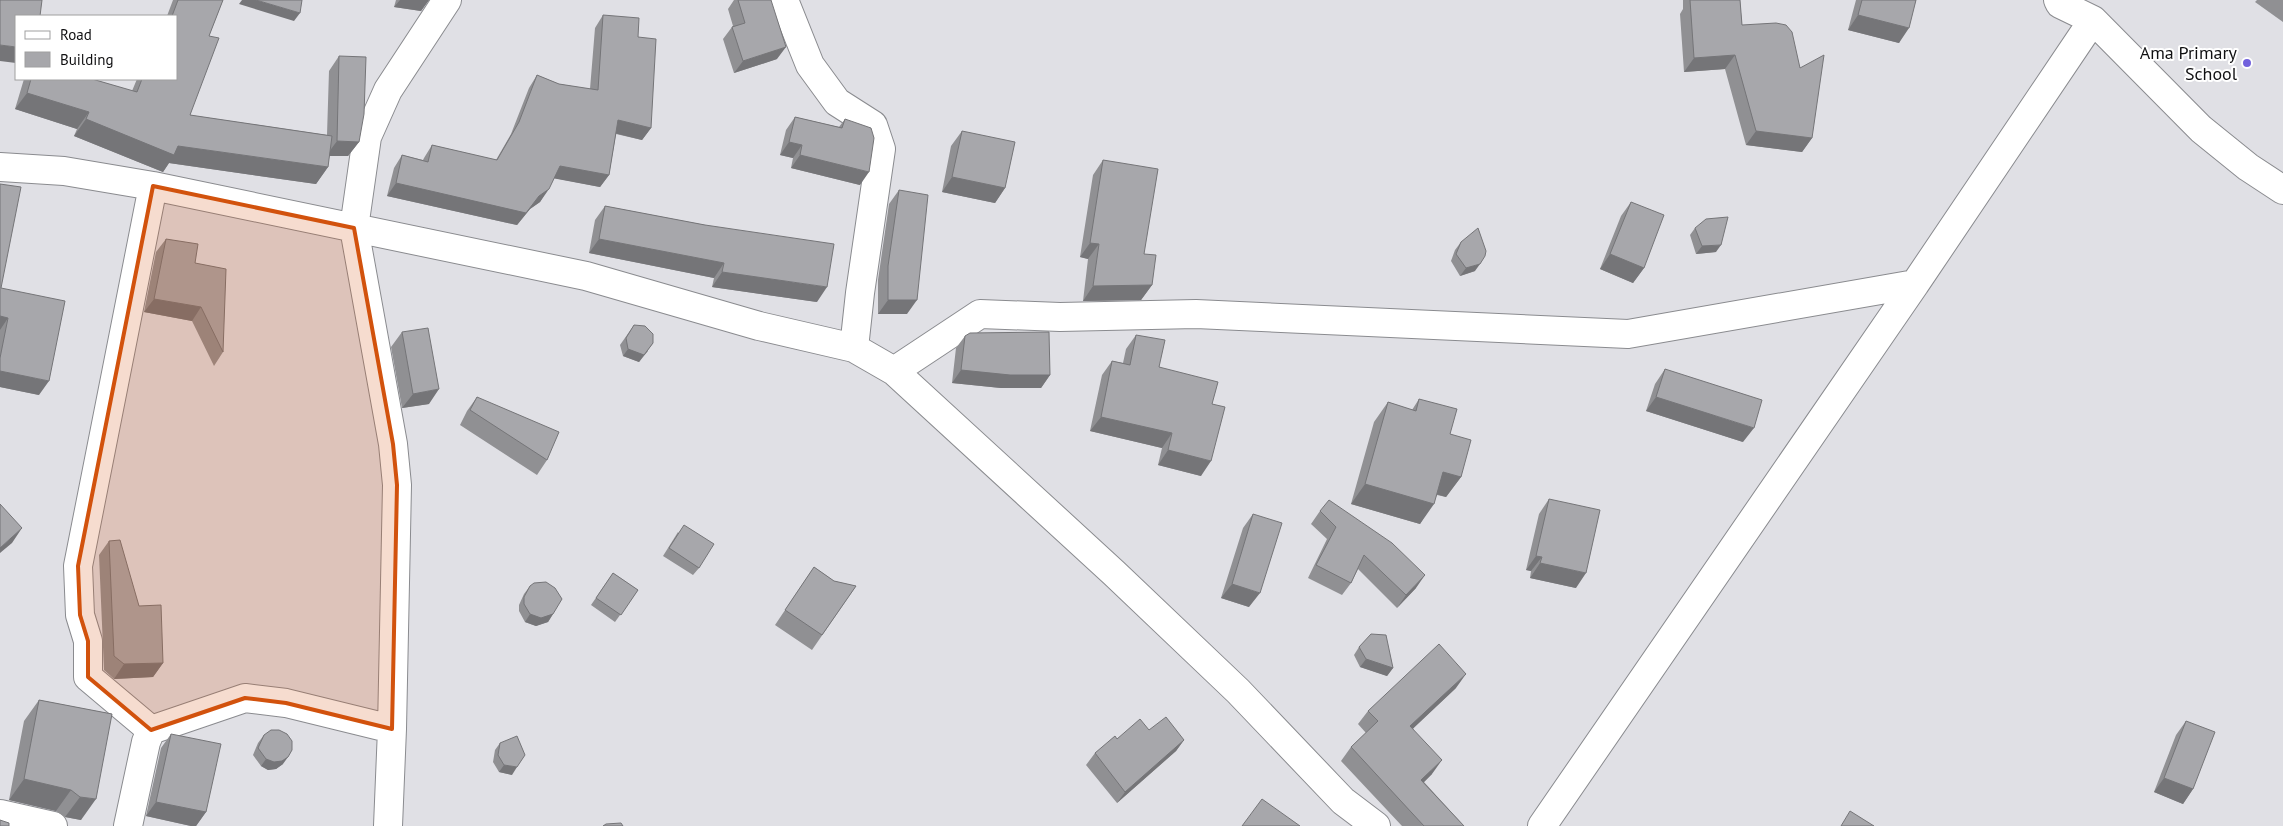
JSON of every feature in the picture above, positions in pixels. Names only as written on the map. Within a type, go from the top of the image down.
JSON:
[{"type":"street","points":[[388,826],[397,485],[393,444],[354,228],[367,137],[388,90],[447,0]]},
{"type":"street","points":[[784,0],[810,65],[837,102],[873,125],[881,149],[854,348]]},
{"type":"street","points":[[2055,1],[2093,20],[2201,129],[2248,167],[2283,190]]},
{"type":"street","points":[[1542,826],[1915,284],[2093,20]]},
{"type":"street","points":[[0,167],[64,170],[153,186],[586,276],[760,326],[854,348],[894,371],[1149,606],[1238,691],[1343,801],[1376,826]]},
{"type":"street","points":[[151,730],[88,677],[88,641],[80,615],[78,566],[153,186]]},
{"type":"street","points":[[894,371],[980,314],[1060,317],[1196,314],[1628,334],[1915,284]]},
{"type":"street","points":[[128,826],[146,742],[151,730],[245,698],[286,703],[392,729]]},
{"type":"street","points":[[0,814],[53,826]]},
{"type":"highlighted area","points":[[153,186],[354,228],[393,444],[397,485],[392,729],[286,703],[245,698],[151,730],[88,677],[88,641],[80,615],[78,566]]},
{"type":"building","points":[[0,0],[42,0],[40,15],[15,15],[15,47],[0,45]]},
{"type":"building","points":[[178,0],[223,0],[209,36],[219,38],[190,115],[332,136],[328,167],[178,146],[174,155],[86,119],[89,112],[27,93],[31,80],[95,80],[137,92],[142,80],[178,80],[178,15],[172,15]]},
{"type":"building","points":[[256,0],[302,0],[300,13]]},
{"type":"building","points":[[738,0],[771,0],[786,47],[743,61],[732,27],[745,23]]},
{"type":"building","points":[[1690,0],[1740,0],[1742,25],[1776,23],[1786,25],[1792,32],[1800,68],[1824,55],[1812,138],[1756,131],[1735,55],[1694,58]]},
{"type":"building","points":[[1862,0],[1916,0],[1909,28],[1858,15]]},
{"type":"building","points":[[603,15],[639,18],[638,37],[656,39],[651,128],[618,120],[609,175],[560,166],[549,189],[539,196],[526,213],[396,183],[402,155],[428,162],[432,145],[497,160],[519,122],[537,75],[559,84],[598,90]]},
{"type":"building","points":[[339,56],[366,57],[364,114],[359,142],[337,141]]},
{"type":"building","points":[[795,117],[842,128],[845,119],[871,128],[874,138],[869,172],[800,155],[802,145],[789,142]]},
{"type":"building","points":[[962,131],[1015,142],[1005,188],[952,177]]},
{"type":"building","points":[[1103,160],[1158,169],[1144,254],[1156,255],[1152,285],[1093,286],[1099,244],[1090,243]]},
{"type":"building","points":[[0,184],[21,187],[1,288],[65,301],[49,381],[0,371],[0,358],[8,318],[0,316]]},
{"type":"building","points":[[899,190],[928,195],[917,300],[888,300],[888,266]]},
{"type":"building","points":[[1631,202],[1664,215],[1644,268],[1610,254]]},
{"type":"building","points":[[605,206],[705,225],[834,244],[827,287],[722,272],[724,263],[599,239]]},
{"type":"building","points":[[1728,217],[1721,245],[1702,246],[1695,228],[1706,219]]},
{"type":"building","points":[[1478,228],[1486,251],[1485,256],[1480,264],[1466,268],[1456,254],[1461,242]]},
{"type":"building","points":[[166,239],[198,244],[195,263],[226,269],[223,352],[201,307],[154,299]]},
{"type":"building","points":[[634,325],[645,326],[653,334],[653,343],[644,355],[628,349],[626,338]]},
{"type":"building","points":[[428,328],[439,389],[413,394],[402,332]]},
{"type":"building","points":[[1049,332],[1050,375],[1010,375],[961,370],[965,336],[970,333]]},
{"type":"building","points":[[1136,335],[1165,340],[1159,367],[1218,382],[1212,404],[1225,407],[1211,461],[1168,450],[1172,433],[1101,417],[1112,361],[1130,365]]},
{"type":"building","points":[[1665,369],[1762,400],[1754,428],[1656,397]]},
{"type":"building","points":[[477,397],[559,432],[547,460],[470,410]]},
{"type":"building","points":[[1419,399],[1457,409],[1450,434],[1471,440],[1461,477],[1443,472],[1434,504],[1365,484],[1388,402],[1416,411]]},
{"type":"building","points":[[1549,499],[1600,510],[1586,573],[1540,563],[1542,557],[1536,556]]},
{"type":"building","points":[[1329,500],[1392,543],[1425,575],[1406,595],[1364,555],[1351,583],[1316,565],[1336,527],[1320,511]]},
{"type":"building","points":[[0,504],[22,528],[0,548]]},
{"type":"building","points":[[1253,514],[1282,523],[1260,593],[1232,584]]},
{"type":"building","points":[[684,525],[714,544],[699,568],[669,548]]},
{"type":"building","points":[[120,540],[139,606],[161,605],[163,663],[124,664],[114,656],[109,541]]},
{"type":"building","points":[[814,567],[834,581],[856,586],[822,635],[785,610]]},
{"type":"building","points":[[613,573],[638,590],[621,615],[596,598]]},
{"type":"building","points":[[546,582],[555,588],[562,599],[553,614],[541,618],[530,614],[524,604],[524,597],[530,586],[534,583]]},
{"type":"building","points":[[1371,634],[1386,635],[1393,668],[1366,659],[1359,647]]},
{"type":"building","points":[[1439,644],[1466,674],[1410,726],[1442,760],[1421,780],[1464,826],[1424,826],[1351,747],[1378,721],[1368,711]]},
{"type":"building","points":[[39,700],[112,714],[96,799],[80,797],[71,790],[24,779]]},
{"type":"building","points":[[1166,717],[1184,740],[1125,792],[1095,753],[1115,736],[1117,739],[1140,719],[1149,730]]},
{"type":"building","points":[[2186,721],[2215,732],[2193,789],[2164,778]]},
{"type":"building","points":[[271,730],[279,730],[287,734],[292,741],[292,750],[288,757],[282,761],[274,762],[266,759],[258,748],[264,735]]},
{"type":"building","points":[[171,734],[221,744],[206,812],[156,802]]},
{"type":"building","points":[[517,736],[525,755],[517,767],[504,765],[498,755],[500,743]]},
{"type":"building","points":[[1262,799],[1300,826],[1242,826]]},
{"type":"building","points":[[1850,811],[1874,826],[1841,826]]},
{"type":"building","points":[[0,820],[9,823],[9,826],[0,826]]},
{"type":"building","points":[[621,823],[623,826],[603,826],[606,824]]},
{"type":"place","name":"Ama Primary School","points":[[2247,63]]}]
